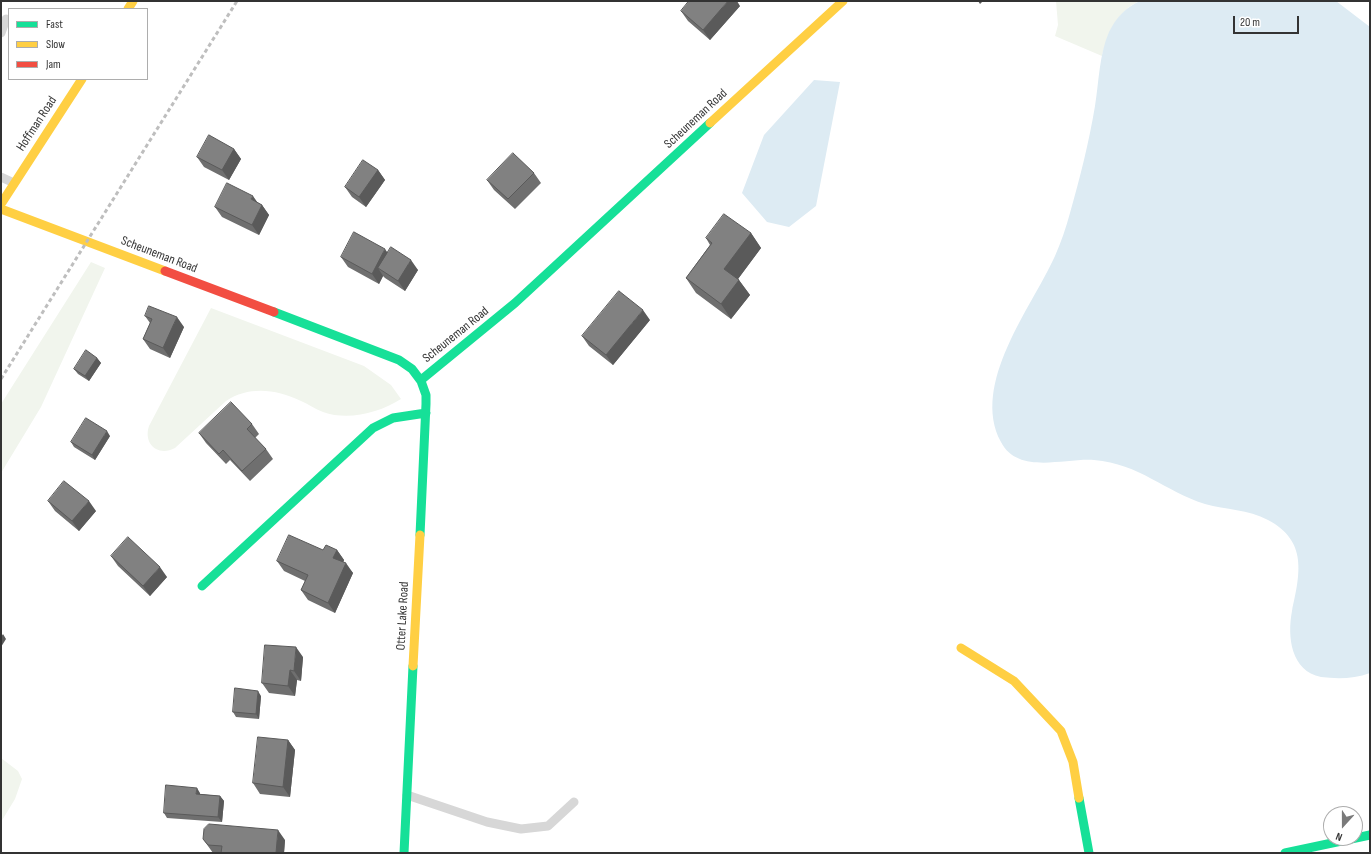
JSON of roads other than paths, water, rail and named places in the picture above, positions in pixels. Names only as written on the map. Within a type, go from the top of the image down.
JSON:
[{"type":"street","name":"Scheuneman Road","points":[[1,209],[391,356],[412,369],[421,380],[515,303],[843,1]]},
{"type":"street","name":"Hoffman Road","points":[[1,204],[81,80]]},
{"type":"street","name":"Otter Lake Road","points":[[404,853],[426,413],[426,393],[421,380]]},
{"type":"street","points":[[202,586],[373,428],[393,418],[426,413]]},
{"type":"street","points":[[961,648],[1014,681],[1061,731],[1073,762],[1089,853]]},
{"type":"street","points":[[1285,853],[1370,835]]},
{"type":"lane","points":[[1,33],[6,19]]},
{"type":"lane","points":[[1,177],[14,183]]},
{"type":"lane","points":[[407,795],[487,822],[521,829],[548,826],[574,802]]},
{"type":"railway","points":[[1,379],[237,1]]}]
